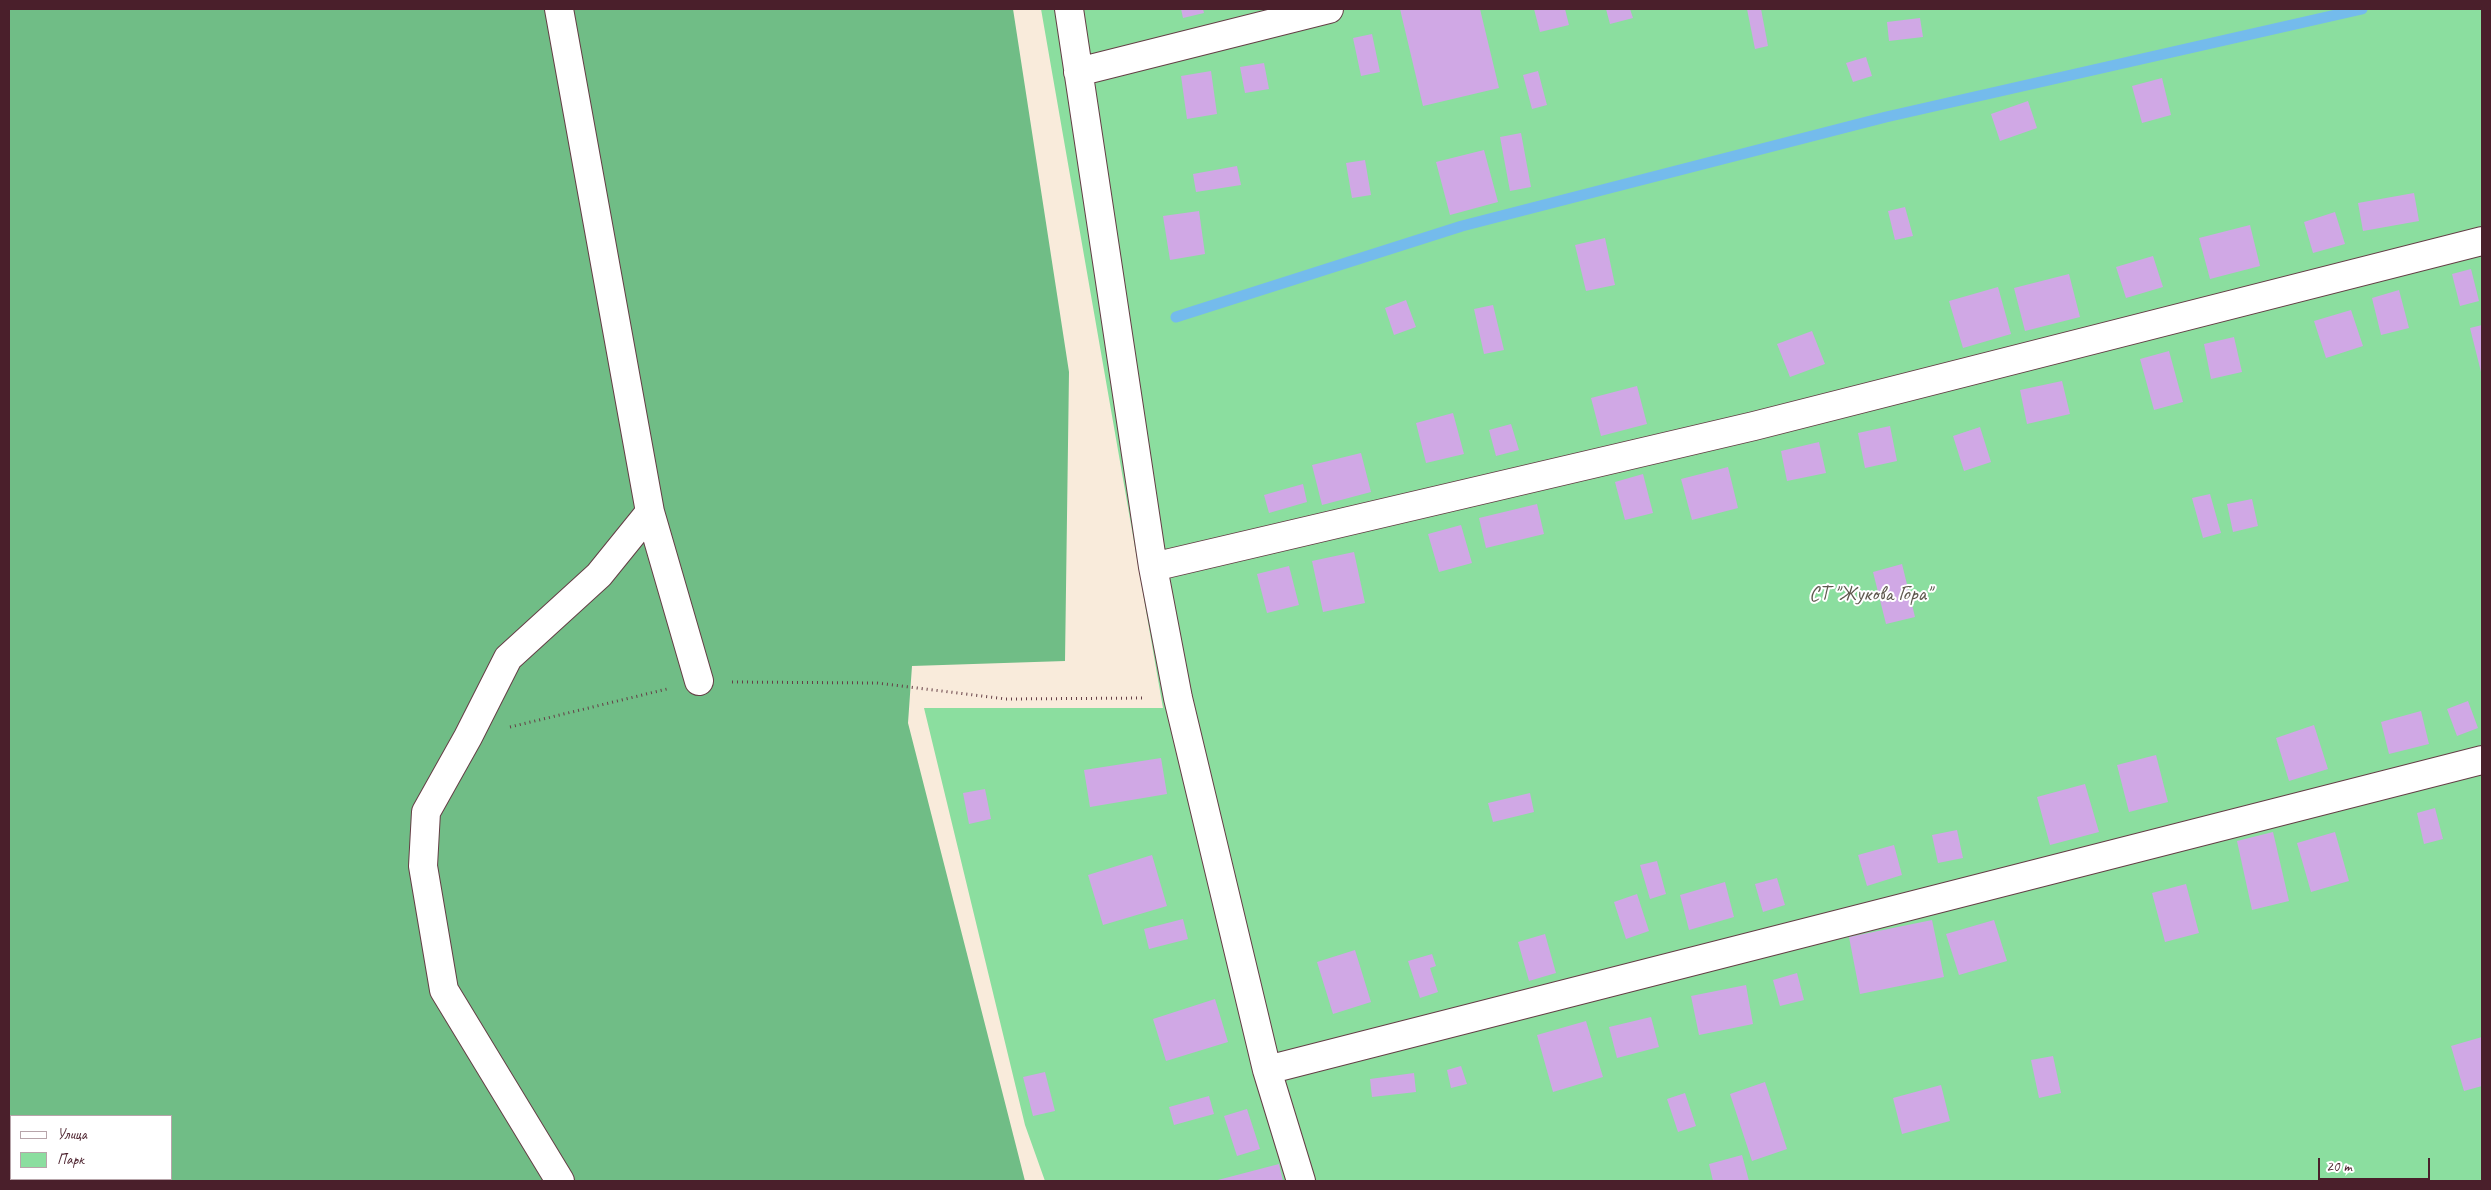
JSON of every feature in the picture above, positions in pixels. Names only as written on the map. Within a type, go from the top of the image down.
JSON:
[{"type":"street","points":[[559,9],[650,512],[699,682]]},
{"type":"street","points":[[1069,9],[1153,567],[1178,698],[1267,1070],[1301,1181]]},
{"type":"street","points":[[1078,72],[1328,9]]},
{"type":"street","points":[[1153,567],[1754,426],[2482,241]]},
{"type":"street","points":[[560,1181],[444,990],[423,866],[426,812],[468,737],[508,658],[598,575],[650,512]]},
{"type":"street","points":[[1267,1070],[2482,760]]},
{"type":"path","points":[[468,737],[699,682],[877,683],[1006,699],[1178,698]]},
{"type":"green space","points":[[9,9],[1013,9],[1069,372],[1065,661],[912,666],[908,723],[1025,1181],[9,1181]]},
{"type":"green space","name":"СТ \"Жукова Гора\"","points":[[1041,9],[2482,9],[2482,1181],[1045,1181],[1025,1125],[924,708],[1163,708]]},
{"type":"building","points":[[1181,9],[1203,9],[1204,13],[1183,18]]},
{"type":"building","points":[[1400,9],[1480,9],[1499,88],[1423,106]]},
{"type":"building","points":[[1534,9],[1565,9],[1569,25],[1540,32]]},
{"type":"building","points":[[1606,9],[1630,9],[1633,18],[1610,24]]},
{"type":"building","points":[[1747,9],[1761,9],[1768,46],[1755,49]]},
{"type":"building","points":[[1920,18],[1923,37],[1889,41],[1887,22]]},
{"type":"building","points":[[1372,34],[1380,72],[1361,76],[1353,38]]},
{"type":"building","points":[[1866,57],[1872,76],[1853,82],[1846,63]]},
{"type":"building","points":[[1264,63],[1269,89],[1245,93],[1240,67]]},
{"type":"building","points":[[1211,71],[1217,114],[1187,119],[1181,76]]},
{"type":"building","points":[[1538,71],[1547,105],[1532,109],[1523,75]]},
{"type":"building","points":[[2162,78],[2171,115],[2142,123],[2132,86]]},
{"type":"building","points":[[2028,101],[2037,128],[2000,141],[1991,114]]},
{"type":"building","points":[[1521,133],[1531,187],[1510,191],[1500,137]]},
{"type":"building","points":[[1484,150],[1498,202],[1450,215],[1436,162]]},
{"type":"building","points":[[1365,160],[1371,195],[1352,198],[1346,163]]},
{"type":"building","points":[[1237,166],[1241,185],[1196,192],[1193,174]]},
{"type":"building","points":[[2414,193],[2419,221],[2363,231],[2358,203]]},
{"type":"building","points":[[1905,207],[1913,236],[1895,240],[1888,211]]},
{"type":"building","points":[[1199,211],[1205,254],[1170,260],[1163,216]]},
{"type":"building","points":[[2335,212],[2345,244],[2313,253],[2304,222]]},
{"type":"building","points":[[2250,225],[2260,266],[2210,279],[2199,238]]},
{"type":"building","points":[[1605,238],[1615,285],[1586,291],[1575,245]]},
{"type":"building","points":[[2153,256],[2163,287],[2126,298],[2116,267]]},
{"type":"building","points":[[2471,269],[2479,301],[2460,306],[2452,274]]},
{"type":"building","points":[[2069,274],[2080,317],[2025,331],[2014,288]]},
{"type":"building","points":[[1998,287],[2011,334],[1963,348],[1949,301]]},
{"type":"building","points":[[2399,290],[2409,328],[2381,335],[2372,298]]},
{"type":"building","points":[[1406,300],[1416,327],[1394,335],[1385,308]]},
{"type":"building","points":[[1493,305],[1504,350],[1484,354],[1474,309]]},
{"type":"building","points":[[2351,310],[2363,346],[2326,358],[2314,321]]},
{"type":"building","points":[[2482,325],[2482,376],[2470,328]]},
{"type":"building","points":[[1812,331],[1825,364],[1790,377],[1777,344]]},
{"type":"building","points":[[2234,337],[2242,372],[2211,379],[2204,344]]},
{"type":"building","points":[[2169,351],[2183,402],[2154,410],[2140,359]]},
{"type":"building","points":[[2062,381],[2070,414],[2027,424],[2020,390]]},
{"type":"building","points":[[1637,386],[1647,424],[1601,436],[1591,398]]},
{"type":"building","points":[[1453,413],[1464,454],[1426,463],[1416,423]]},
{"type":"building","points":[[1511,424],[1519,450],[1496,456],[1489,430]]},
{"type":"building","points":[[1890,426],[1897,461],[1865,468],[1858,433]]},
{"type":"building","points":[[1980,427],[1991,462],[1964,471],[1953,436]]},
{"type":"building","points":[[1819,442],[1826,473],[1787,481],[1781,451]]},
{"type":"building","points":[[1361,453],[1371,492],[1322,505],[1312,465]]},
{"type":"building","points":[[1728,467],[1738,508],[1692,520],[1681,479]]},
{"type":"building","points":[[1643,474],[1653,513],[1625,520],[1615,482]]},
{"type":"building","points":[[1303,484],[1307,502],[1269,513],[1264,495]]},
{"type":"building","points":[[2210,494],[2221,533],[2203,538],[2192,498]]},
{"type":"building","points":[[2252,499],[2258,526],[2233,532],[2227,504]]},
{"type":"building","points":[[1537,504],[1544,534],[1486,548],[1479,518]]},
{"type":"building","points":[[1461,525],[1472,563],[1439,572],[1428,534]]},
{"type":"building","points":[[1354,552],[1365,603],[1323,612],[1312,561]]},
{"type":"building","points":[[1902,564],[1915,617],[1886,624],[1873,572]]},
{"type":"building","points":[[1289,566],[1299,605],[1267,613],[1257,574]]},
{"type":"building","points":[[2468,701],[2478,728],[2457,736],[2447,709]]},
{"type":"building","points":[[2421,711],[2429,744],[2389,754],[2381,722]]},
{"type":"building","points":[[2314,725],[2328,769],[2289,781],[2276,738]]},
{"type":"building","points":[[2156,755],[2168,802],[2129,812],[2117,765]]},
{"type":"building","points":[[1161,758],[1167,794],[1090,807],[1084,770]]},
{"type":"building","points":[[2085,784],[2099,832],[2050,845],[2037,797]]},
{"type":"building","points":[[985,789],[991,819],[969,824],[963,793]]},
{"type":"building","points":[[1530,793],[1534,812],[1493,822],[1488,803]]},
{"type":"building","points":[[2435,808],[2443,839],[2424,844],[2417,813]]},
{"type":"building","points":[[1957,830],[1963,858],[1938,863],[1932,835]]},
{"type":"building","points":[[2273,832],[2289,901],[2252,910],[2237,841]]},
{"type":"building","points":[[2335,832],[2349,881],[2311,892],[2297,843]]},
{"type":"building","points":[[1894,845],[1902,875],[1867,886],[1858,855]]},
{"type":"building","points":[[1152,855],[1167,906],[1103,925],[1088,875]]},
{"type":"building","points":[[1657,861],[1666,894],[1650,899],[1640,865]]},
{"type":"building","points":[[1777,878],[1785,905],[1763,912],[1755,884]]},
{"type":"building","points":[[1725,882],[1734,917],[1689,930],[1680,895]]},
{"type":"building","points":[[2186,884],[2199,933],[2165,942],[2152,893]]},
{"type":"building","points":[[1637,894],[1649,931],[1626,939],[1614,902]]},
{"type":"building","points":[[1183,919],[1188,939],[1149,949],[1144,929]]},
{"type":"building","points":[[1932,920],[1944,977],[1860,994],[1849,937]]},
{"type":"building","points":[[1994,920],[2007,961],[1959,975],[1946,934]]},
{"type":"building","points":[[1545,934],[1556,973],[1529,981],[1518,942]]},
{"type":"building","points":[[1355,950],[1371,1002],[1333,1014],[1317,962]]},
{"type":"building","points":[[1432,954],[1436,966],[1430,968],[1438,992],[1420,998],[1408,961]]},
{"type":"building","points":[[1797,973],[1804,1000],[1780,1006],[1773,980]]},
{"type":"building","points":[[1746,985],[1753,1024],[1699,1035],[1691,996]]},
{"type":"building","points":[[1215,999],[1228,1042],[1166,1061],[1153,1019]]},
{"type":"building","points":[[1651,1017],[1659,1047],[1617,1058],[1609,1027]]},
{"type":"building","points":[[1586,1021],[1603,1077],[1553,1092],[1537,1035]]},
{"type":"building","points":[[2482,1037],[2482,1086],[2464,1091],[2451,1046]]},
{"type":"building","points":[[2053,1056],[2061,1093],[2039,1098],[2031,1060]]},
{"type":"building","points":[[1461,1066],[1467,1084],[1451,1088],[1447,1070]]},
{"type":"building","points":[[1045,1072],[1055,1111],[1033,1116],[1023,1077]]},
{"type":"building","points":[[1414,1073],[1416,1092],[1372,1097],[1370,1079]]},
{"type":"building","points":[[1765,1082],[1787,1149],[1752,1161],[1730,1094]]},
{"type":"building","points":[[1941,1085],[1950,1121],[1902,1134],[1893,1098]]},
{"type":"building","points":[[1685,1093],[1696,1126],[1678,1132],[1667,1099]]},
{"type":"building","points":[[1209,1096],[1214,1114],[1174,1125],[1169,1107]]},
{"type":"building","points":[[1247,1109],[1260,1149],[1237,1156],[1224,1116]]},
{"type":"building","points":[[1742,1155],[1749,1181],[1713,1181],[1709,1164]]},
{"type":"building","points":[[1279,1164],[1283,1181],[1214,1181]]},
{"type":"waterway","points":[[1176,317],[1462,226],[1886,117],[2362,9]]}]
